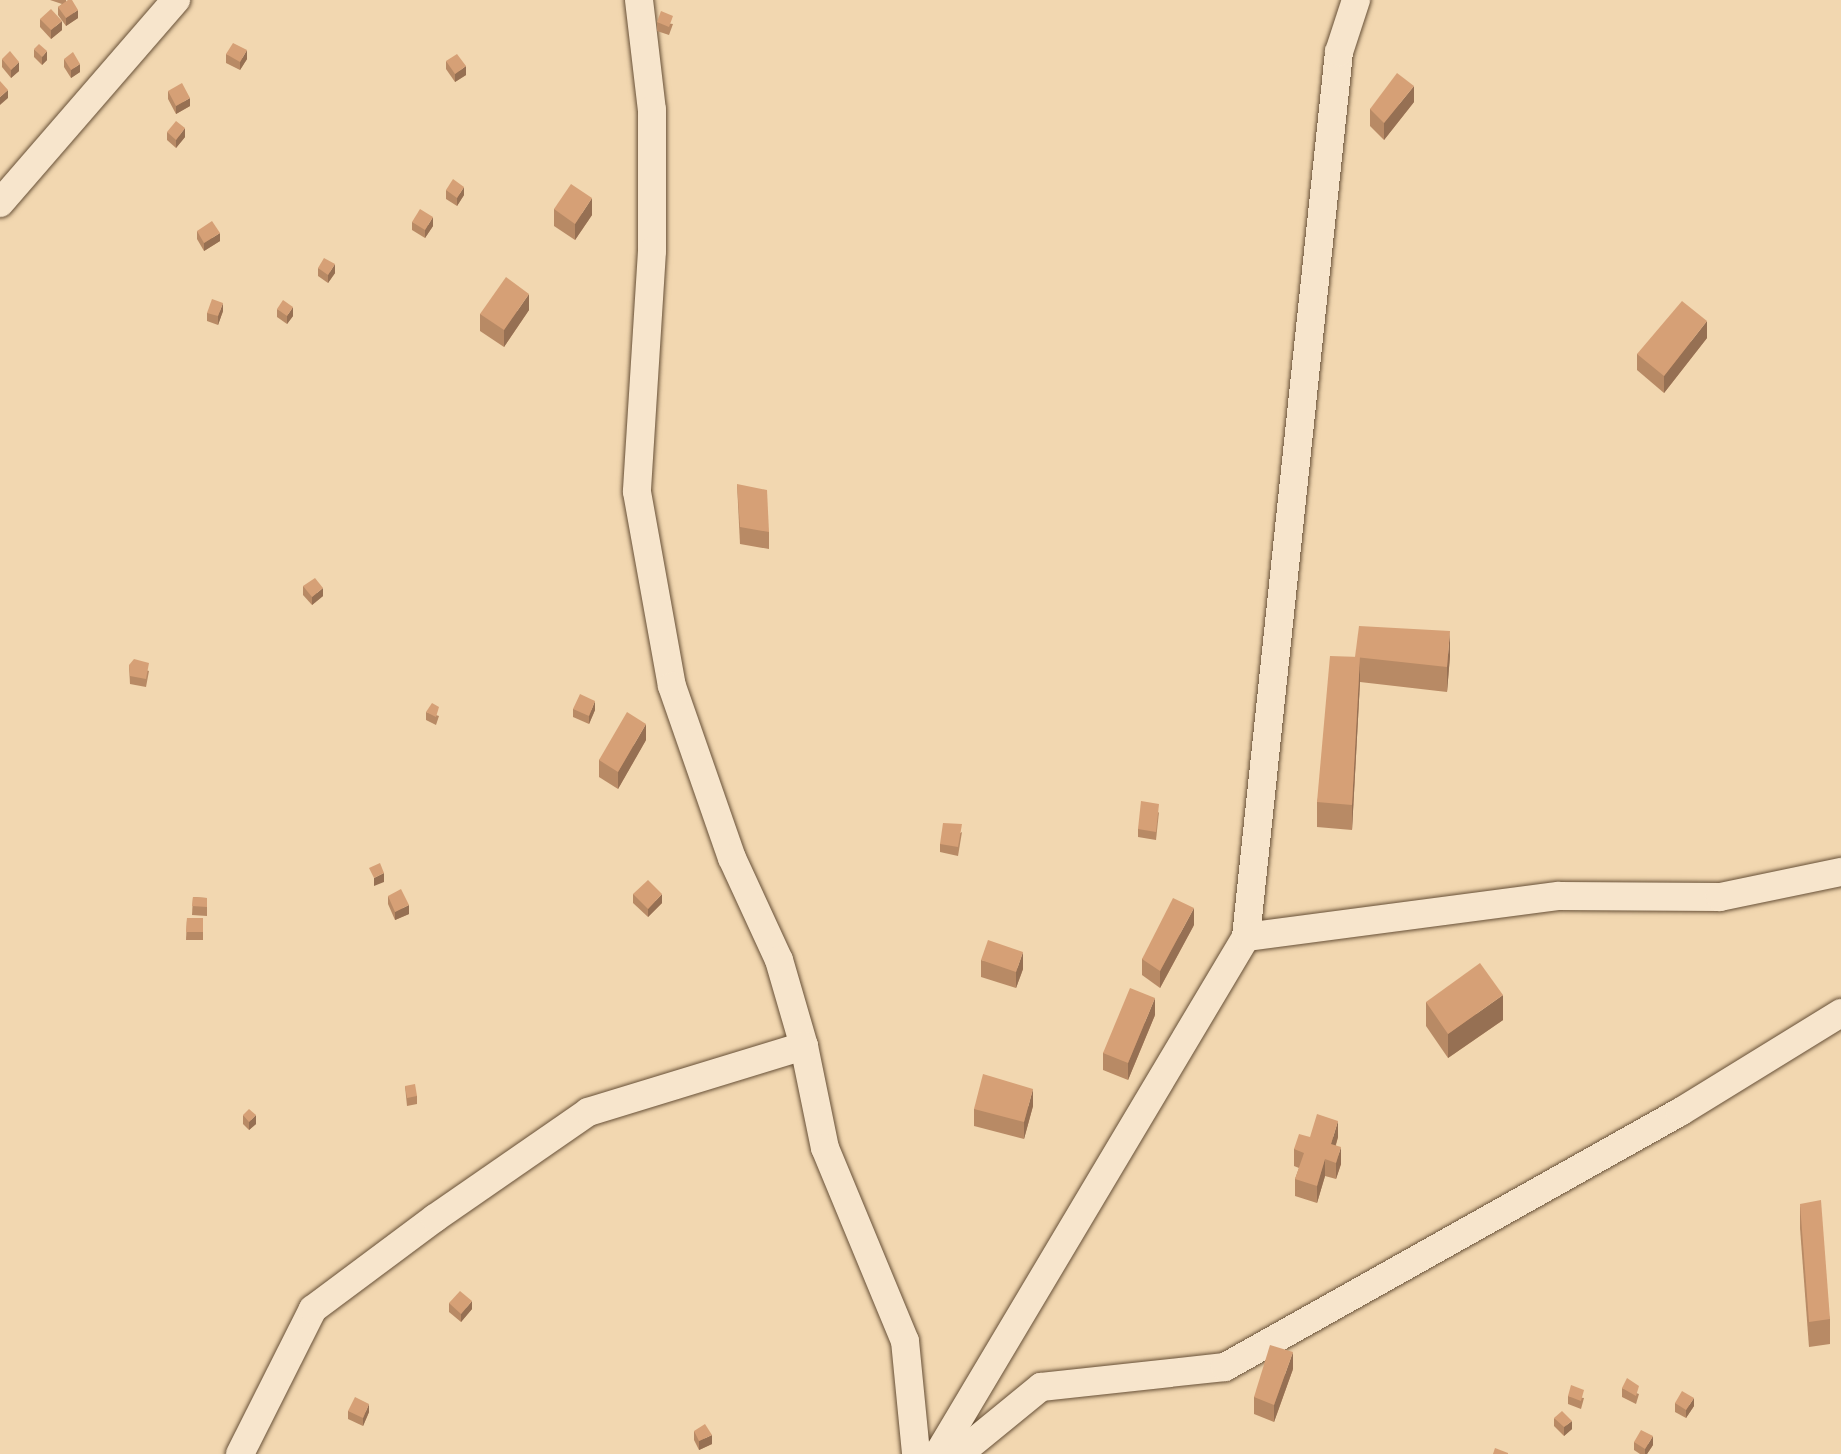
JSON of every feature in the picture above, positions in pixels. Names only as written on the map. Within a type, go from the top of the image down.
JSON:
[{"type":"street","points":[[0,203],[176,0]]},
{"type":"street","points":[[639,0],[652,110],[652,251],[637,492],[672,686],[732,858],[779,960],[804,1046],[825,1148],[904,1341],[916,1454]]},
{"type":"street","points":[[938,1454],[1246,937],[1339,52],[1356,0]]},
{"type":"street","points":[[1246,937],[1559,896],[1720,897],[1841,872]]},
{"type":"street","points":[[959,1454],[1041,1387],[1225,1367],[1680,1112],[1841,1013]]},
{"type":"street","points":[[240,1454],[313,1309],[435,1218],[588,1112],[804,1046]]},
{"type":"building","points":[[68,0],[78,10],[66,18],[58,7]]},
{"type":"building","points":[[51,9],[62,21],[51,30],[40,19]]},
{"type":"building","points":[[661,11],[673,16],[669,27],[657,22]]},
{"type":"building","points":[[233,43],[247,50],[240,62],[226,54]]},
{"type":"building","points":[[39,44],[47,51],[42,57],[34,49]]},
{"type":"building","points":[[10,51],[19,62],[11,70],[2,59]]},
{"type":"building","points":[[73,52],[80,64],[71,70],[64,59]]},
{"type":"building","points":[[457,54],[466,66],[455,74],[446,61]]},
{"type":"building","points":[[1397,73],[1414,86],[1384,123],[1370,109]]},
{"type":"building","points":[[0,81],[8,90],[0,97]]},
{"type":"building","points":[[182,83],[190,98],[176,106],[168,91]]},
{"type":"building","points":[[176,121],[185,128],[176,140],[167,132]]},
{"type":"building","points":[[453,179],[464,187],[457,198],[446,190]]},
{"type":"building","points":[[571,184],[592,198],[575,224],[554,209]]},
{"type":"building","points":[[420,209],[433,217],[425,230],[412,222]]},
{"type":"building","points":[[212,221],[220,233],[204,243],[197,231]]},
{"type":"building","points":[[324,258],[335,264],[328,275],[318,268]]},
{"type":"building","points":[[506,277],[529,294],[504,330],[480,314]]},
{"type":"building","points":[[212,299],[223,303],[218,316],[207,313]]},
{"type":"building","points":[[283,300],[293,307],[287,316],[277,309]]},
{"type":"building","points":[[1682,301],[1707,321],[1664,376],[1637,354]]},
{"type":"building","points":[[737,484],[767,490],[769,532],[740,527]]},
{"type":"building","points":[[315,578],[323,588],[312,597],[303,586]]},
{"type":"building","points":[[1359,626],[1450,631],[1447,667],[1355,657]]},
{"type":"building","points":[[1330,656],[1360,657],[1352,805],[1317,802]]},
{"type":"building","points":[[134,659],[149,663],[146,679],[130,676],[129,665]]},
{"type":"building","points":[[580,694],[595,701],[589,716],[573,709]]},
{"type":"building","points":[[432,703],[439,707],[436,717],[426,712]]},
{"type":"building","points":[[627,712],[646,724],[618,772],[599,760]]},
{"type":"building","points":[[1141,801],[1159,804],[1156,832],[1138,829]]},
{"type":"building","points":[[943,823],[962,824],[958,847],[940,844]]},
{"type":"building","points":[[380,863],[384,873],[374,878],[369,868]]},
{"type":"building","points":[[648,880],[662,894],[648,909],[633,894]]},
{"type":"building","points":[[401,889],[409,905],[395,912],[388,896]]},
{"type":"building","points":[[193,897],[207,898],[207,907],[192,906]]},
{"type":"building","points":[[1173,898],[1194,908],[1160,971],[1142,959]]},
{"type":"building","points":[[187,918],[203,918],[203,932],[186,932]]},
{"type":"building","points":[[988,940],[1023,952],[1016,972],[981,960]]},
{"type":"building","points":[[1480,963],[1503,995],[1448,1034],[1426,1002]]},
{"type":"building","points":[[1130,988],[1155,998],[1128,1063],[1103,1053]]},
{"type":"building","points":[[983,1074],[1033,1089],[1024,1122],[974,1109]]},
{"type":"building","points":[[415,1084],[417,1096],[407,1098],[405,1086]]},
{"type":"building","points":[[249,1109],[256,1115],[249,1122],[243,1115]]},
{"type":"building","points":[[1317,1114],[1338,1121],[1331,1144],[1341,1147],[1336,1163],[1325,1159],[1317,1186],[1295,1179],[1304,1153],[1294,1149],[1299,1134],[1310,1137]]},
{"type":"building","points":[[1821,1200],[1830,1319],[1809,1322],[1800,1204]]},
{"type":"building","points":[[460,1291],[472,1301],[461,1314],[449,1303]]},
{"type":"building","points":[[1270,1345],[1293,1352],[1274,1405],[1254,1397]]},
{"type":"building","points":[[1627,1378],[1639,1386],[1636,1396],[1622,1388]]},
{"type":"building","points":[[1571,1385],[1584,1390],[1581,1401],[1568,1396]]},
{"type":"building","points":[[1682,1391],[1694,1398],[1686,1410],[1675,1403]]},
{"type":"building","points":[[355,1397],[369,1404],[363,1418],[348,1411]]},
{"type":"building","points":[[1562,1411],[1572,1421],[1564,1427],[1554,1418]]},
{"type":"building","points":[[705,1424],[712,1435],[699,1441],[694,1431]]},
{"type":"building","points":[[1641,1430],[1653,1436],[1645,1449],[1634,1442]]}]
